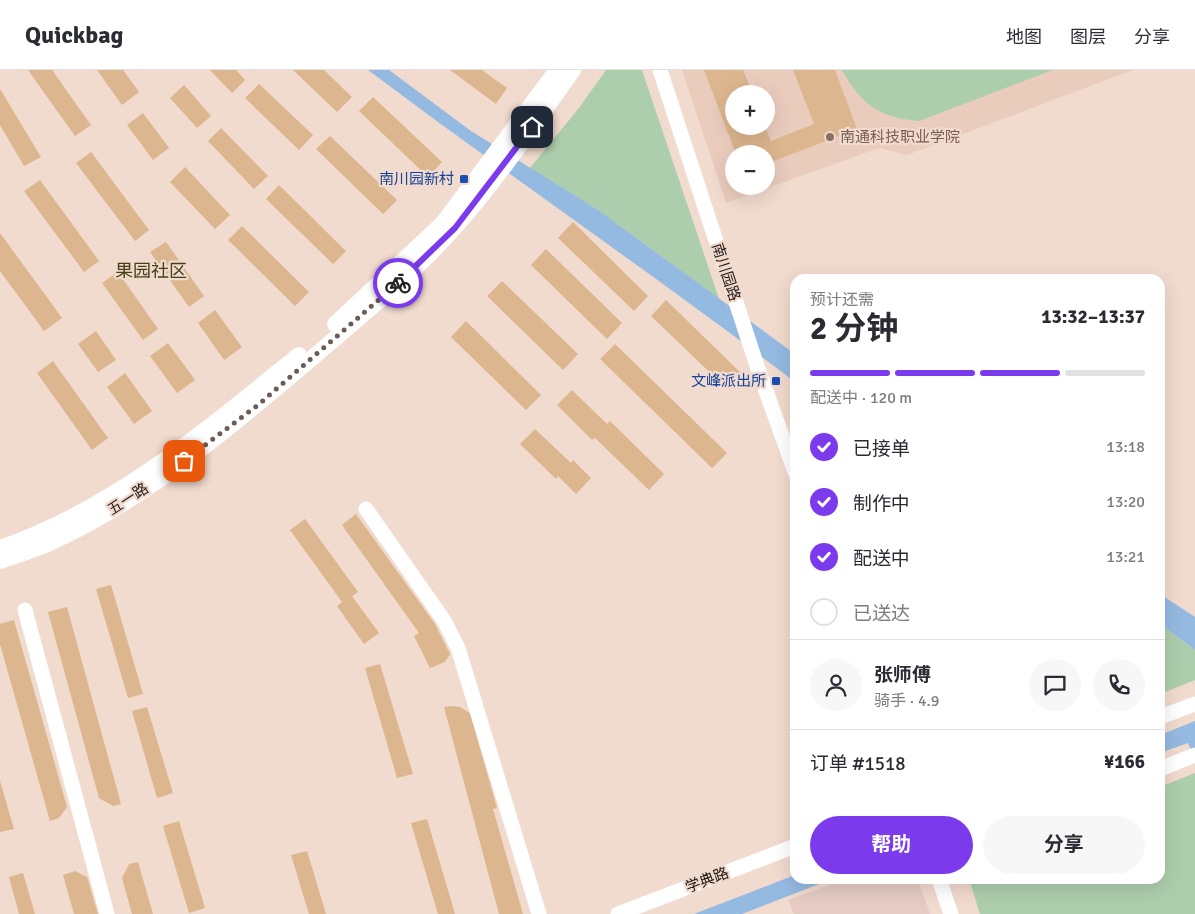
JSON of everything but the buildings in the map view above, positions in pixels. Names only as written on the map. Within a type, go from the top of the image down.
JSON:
[{"type":"main road","name":"五一路","points":[[509,148],[557,70]]},
{"type":"main road","name":"五一路","points":[[0,561],[52,542],[88,524],[169,472],[258,405],[374,304],[455,228],[493,169],[573,70]]},
{"type":"main road","name":"五一路","points":[[0,548],[99,501],[168,459],[310,346],[436,229],[493,169]]},
{"type":"street","name":"南川园路","points":[[660,70],[734,298],[790,458]]},
{"type":"street","points":[[366,509],[445,622],[458,648],[539,914]]},
{"type":"street","points":[[25,610],[107,914]]},
{"type":"street","points":[[1165,715],[1195,704]]},
{"type":"street","points":[[1165,767],[1193,756]]},
{"type":"street","name":"学典路","points":[[618,914],[790,848]]},
{"type":"street","points":[[942,884],[951,914]]},
{"type":"shaded area","name":"南通科技职业学院","points":[[682,70],[1133,70],[907,155],[879,148],[775,185],[775,145],[725,145],[725,195],[748,195],[726,203]]},
{"type":"shaded area","points":[[833,884],[920,884],[930,914],[794,914],[788,900]]},
{"type":"green space","points":[[606,70],[642,70],[719,299],[598,210],[529,169],[579,108]]},
{"type":"green space","points":[[842,70],[1053,70],[919,121],[893,117],[882,113],[856,92]]},
{"type":"green space","points":[[1165,628],[1195,650],[1195,680],[1165,692]]},
{"type":"green space","points":[[1195,773],[1195,914],[980,914],[971,884],[1165,884],[1165,785]]},
{"type":"water","points":[[368,70],[389,70],[471,131],[598,210],[790,350],[790,378],[689,303]]},
{"type":"water","points":[[1165,597],[1195,617],[1195,650],[1165,628]]},
{"type":"water","points":[[1195,721],[1195,760],[1188,743],[1165,751],[1165,733]]},
{"type":"water","points":[[790,877],[790,884],[819,884],[742,914],[694,914]]},
{"type":"way so far","points":[[184,461],[258,405],[398,283]]},
{"type":"place","name":"南通科技职业学院","points":[[830,137]]},
{"type":"place","name":"南川园新村","points":[[464,179]]},
{"type":"place","name":"文峰派出所","points":[[776,381]]},
{"type":"district","name":"果园社区","points":[[151,271]]},
{"type":"route","points":[[398,283],[455,228],[499,173],[532,127]]}]
